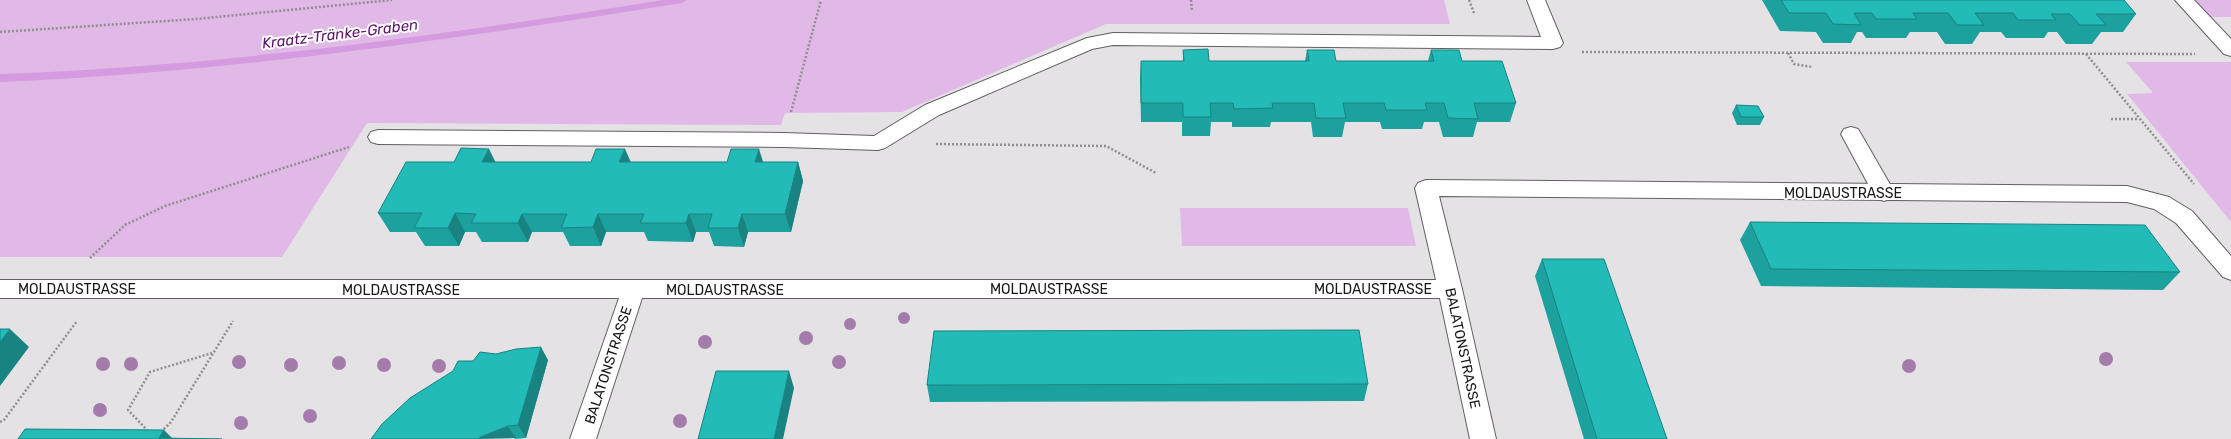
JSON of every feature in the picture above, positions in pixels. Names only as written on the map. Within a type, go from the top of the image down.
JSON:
[{"type":"street","points":[[378,138],[784,140],[878,143],[932,110],[1087,44],[1113,40],[1553,43],[1536,0]]},
{"type":"street","points":[[2184,0],[2231,50]]},
{"type":"street","points":[[1851,134],[1884,193]]},
{"type":"street","name":"MOLDAUSTRASSE","points":[[1426,188],[1609,192],[2127,194],[2161,203],[2184,217],[2231,271]]},
{"type":"street","name":"BALATONSTRASSE","points":[[1426,188],[1483,439]]},
{"type":"street","name":"MOLDAUSTRASSE","points":[[0,289],[1450,289]]},
{"type":"street","name":"BALATONSTRASSE","points":[[583,439],[633,290]]},
{"type":"path","points":[[0,32],[63,29],[276,13],[392,0]]},
{"type":"path","points":[[784,140],[821,0]]},
{"type":"path","points":[[1580,52],[2200,54]]},
{"type":"path","points":[[1787,53],[1794,64],[1812,66]]},
{"type":"path","points":[[2086,54],[2194,185],[2184,217]]},
{"type":"path","points":[[2111,119],[2140,119]]},
{"type":"path","points":[[65,289],[93,254],[125,225],[172,204],[378,138]]},
{"type":"path","points":[[974,145],[1106,146],[1156,173]]},
{"type":"path","points":[[0,422],[4,420],[100,290]]},
{"type":"path","points":[[157,436],[171,422],[217,346]]},
{"type":"path","points":[[160,433],[147,431],[128,410],[150,372],[213,353]]},
{"type":"shaded area","points":[[0,0],[1444,0],[1450,24],[1106,24],[902,112],[785,113],[781,125],[367,123],[282,257],[0,257]]},
{"type":"shaded area","points":[[2194,0],[2231,0],[2231,17],[2210,17]]},
{"type":"shaded area","points":[[2126,62],[2231,62],[2231,222],[2127,94],[2153,93]]},
{"type":"shaded area","points":[[1180,208],[1408,208],[1416,246],[1182,246]]},
{"type":"building","points":[[1781,0],[2124,0],[2136,14],[2096,14],[2106,25],[2080,25],[2070,14],[2051,14],[2056,20],[2018,20],[2013,13],[1975,13],[1984,25],[1957,25],[1948,13],[1913,13],[1917,19],[1876,19],[1872,13],[1854,13],[1861,25],[1833,24],[1826,13],[1789,13]]},
{"type":"building","points":[[1208,49],[1209,61],[1309,61],[1307,50],[1334,50],[1336,61],[1434,61],[1431,50],[1459,50],[1462,61],[1502,61],[1516,103],[1474,103],[1478,119],[1448,118],[1444,103],[1425,103],[1427,110],[1386,110],[1384,103],[1343,103],[1346,118],[1316,118],[1314,103],[1272,103],[1273,108],[1234,109],[1233,103],[1210,103],[1211,117],[1183,117],[1183,103],[1141,103],[1141,61],[1184,61],[1183,50]]},
{"type":"building","points":[[1736,105],[1758,106],[1764,117],[1741,117]]},
{"type":"building","points":[[461,148],[489,149],[482,162],[591,162],[596,149],[625,149],[619,162],[727,162],[731,149],[759,149],[755,162],[798,162],[785,214],[742,214],[738,228],[708,228],[712,214],[689,214],[686,223],[640,223],[644,214],[598,214],[593,227],[561,228],[567,214],[522,214],[518,223],[471,223],[476,214],[455,213],[448,228],[414,228],[422,213],[378,213],[406,162],[454,162]]},
{"type":"building","points":[[1750,222],[2145,225],[2180,272],[1771,269]]},
{"type":"building","points":[[1542,259],[1604,259],[1667,439],[1597,439]]},
{"type":"building","points":[[0,329],[10,329],[0,342]]},
{"type":"building","points":[[1359,330],[1368,384],[927,385],[934,331]]},
{"type":"building","points":[[541,347],[518,425],[508,426],[480,437],[479,439],[371,439],[382,424],[410,398],[453,371],[458,361],[473,361],[480,352],[496,354],[516,349]]},
{"type":"building","points":[[716,371],[789,371],[774,439],[698,439]]},
{"type":"building","points":[[25,429],[164,430],[159,438],[222,439],[18,439]]},
{"type":"waterway","name":"Kraatz-Tränke-Graben","points":[[0,78],[50,76],[264,59],[474,33],[682,0]]}]
